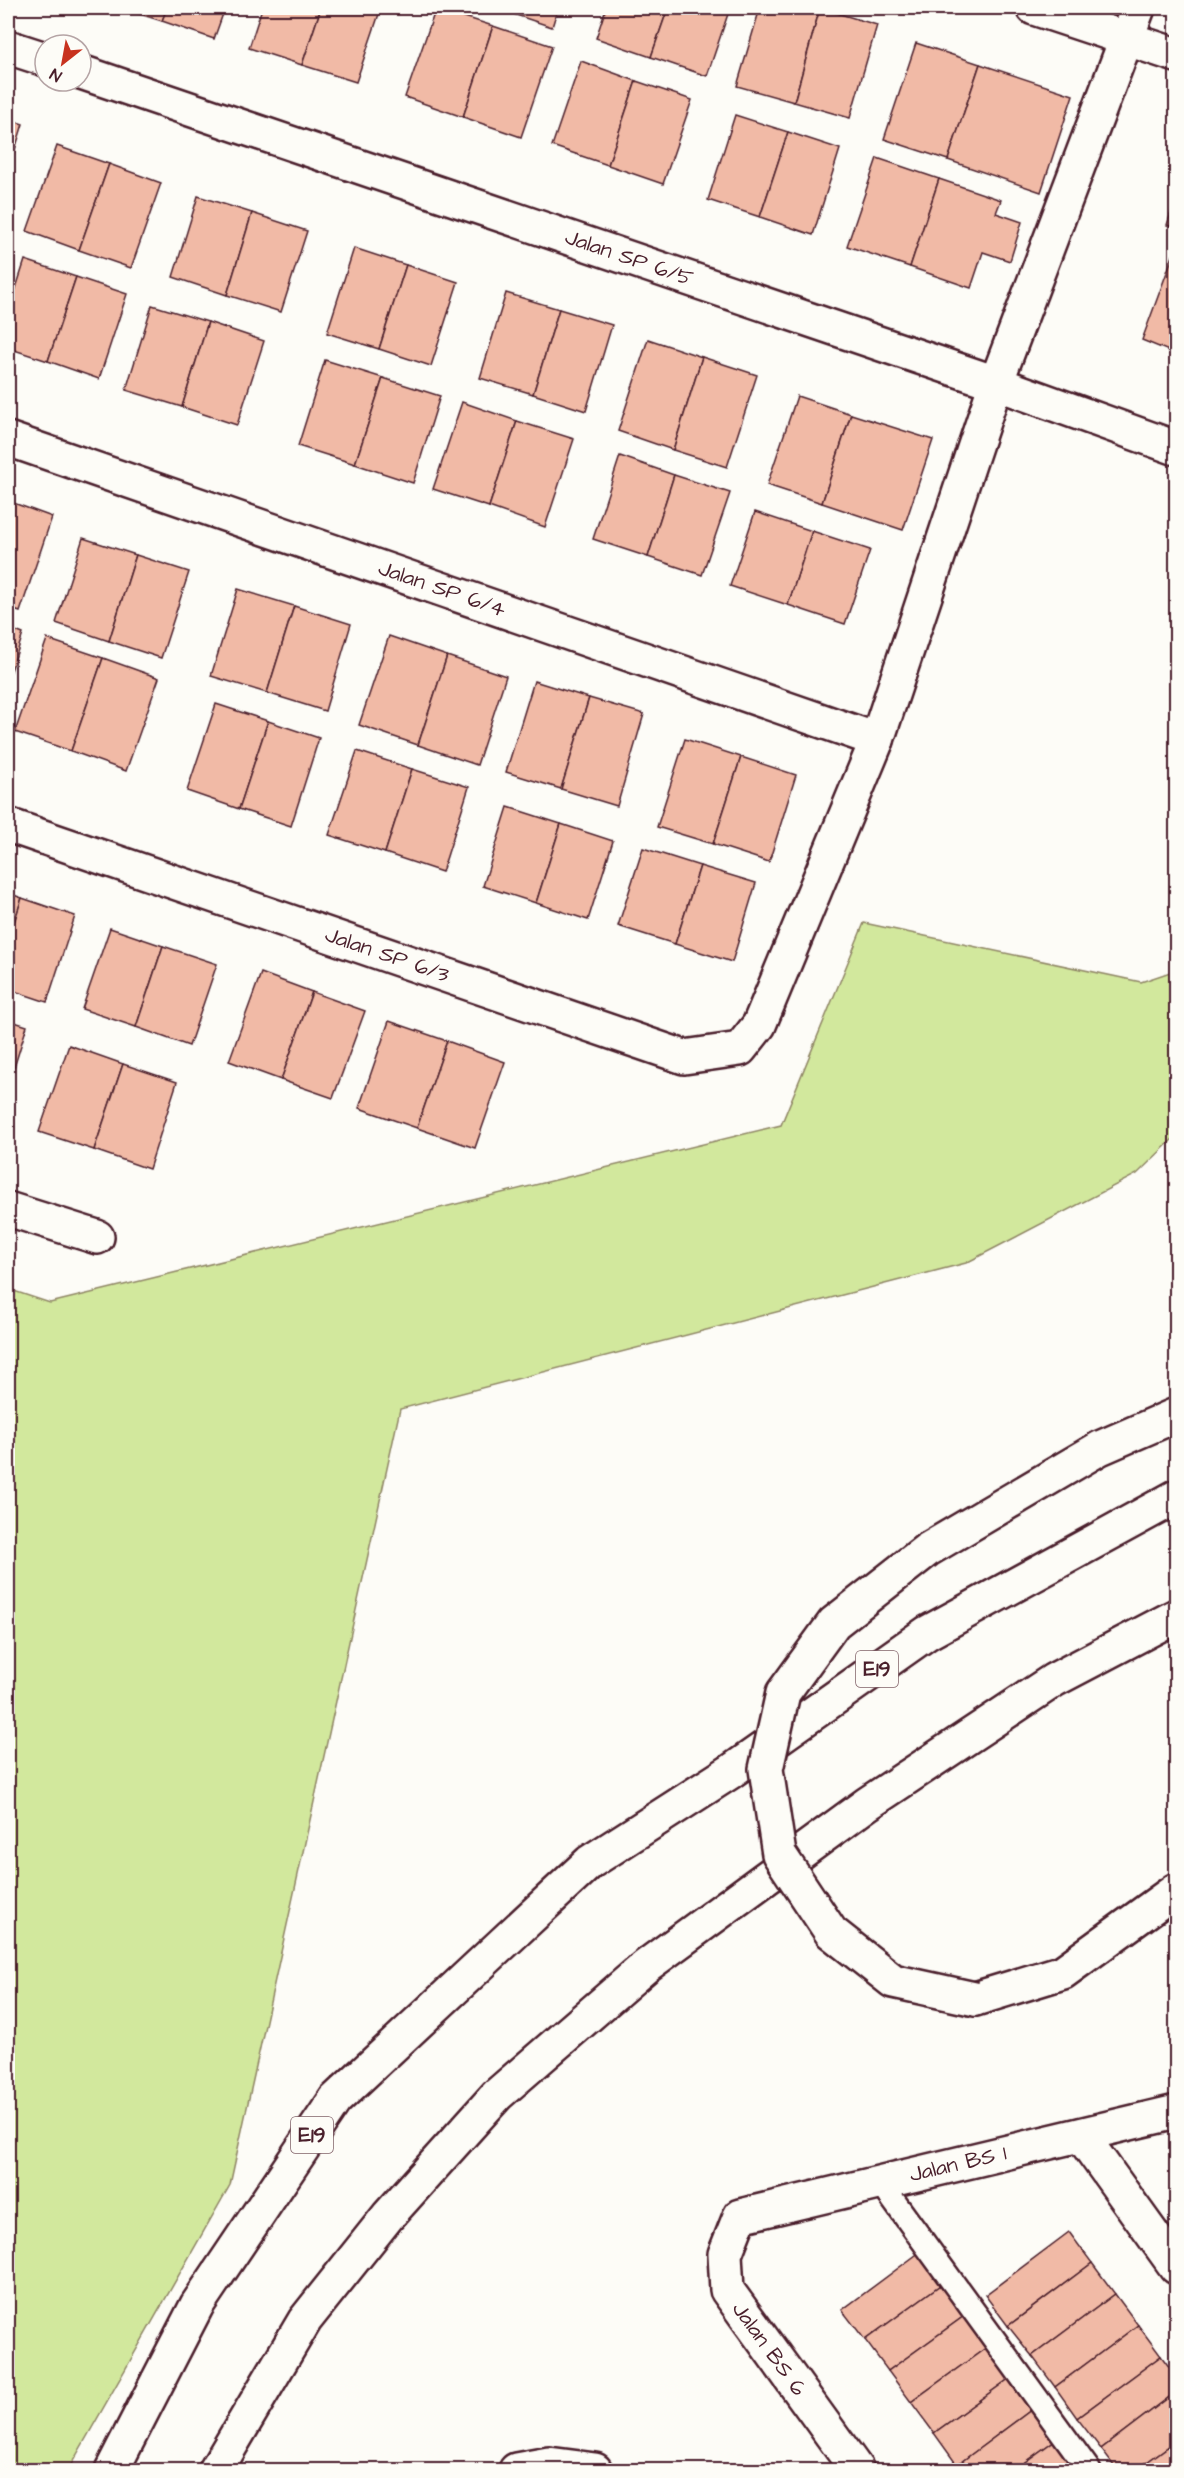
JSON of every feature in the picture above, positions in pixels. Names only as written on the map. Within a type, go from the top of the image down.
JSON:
[{"type":"main road","points":[[1034,8],[1176,55]]},
{"type":"main road","name":"Jalan SP 6/3","points":[[8,825],[684,1058],[740,1049],[759,1025],[877,740],[996,383],[1138,8]]},
{"type":"main road","points":[[8,47],[33,56]]},
{"type":"main road","name":"Jalan SP 6/5","points":[[93,76],[996,383],[1176,448]]},
{"type":"main road","name":"Jalan SP 6/4","points":[[8,439],[877,740]]},
{"type":"main road","points":[[8,1209],[97,1237]]},
{"type":"main road","points":[[1176,1415],[1100,1448],[927,1550],[834,1623],[783,1693],[766,1769],[779,1854],[831,1932],[893,1981],[975,1999],[1063,1972],[1176,1890]]},
{"type":"main road","name":"E19","points":[[112,2470],[197,2305],[335,2100],[590,1862],[730,1772],[927,1633],[1176,1497]]},
{"type":"main road","points":[[216,2470],[305,2320],[388,2216],[497,2095],[646,1966],[867,1804],[1054,1680],[1176,1616]]},
{"type":"main road","name":"Jalan BS 1","points":[[740,2216],[1176,2112]]},
{"type":"main road","points":[[1081,2135],[1176,2267]]},
{"type":"main road","name":"Jalan BS 6","points":[[740,2216],[725,2254],[727,2290],[857,2470]]},
{"type":"main road","points":[[516,2470],[549,2464],[595,2470]]},
{"type":"lane","points":[[880,2182],[1089,2470]]},
{"type":"green space","points":[[864,923],[1141,982],[1176,970],[1176,1136],[1137,1174],[966,1263],[400,1409],[230,2185],[68,2470],[8,2470],[8,1289],[50,1303],[781,1125]]},
{"type":"building","points":[[121,8],[167,8],[162,21]]},
{"type":"building","points":[[167,8],[225,8],[214,39],[162,21]]},
{"type":"building","points":[[262,8],[321,8],[302,65],[249,48]]},
{"type":"building","points":[[321,8],[381,8],[356,82],[302,65]]},
{"type":"building","points":[[436,8],[493,26],[463,117],[405,97]]},
{"type":"building","points":[[495,8],[558,8],[552,27]]},
{"type":"building","points":[[606,8],[668,8],[651,57],[596,38]]},
{"type":"building","points":[[668,8],[730,8],[707,76],[651,57]]},
{"type":"building","points":[[760,8],[820,8],[794,102],[737,86]]},
{"type":"building","points":[[820,8],[877,25],[850,118],[794,102]]},
{"type":"building","points":[[493,26],[552,46],[521,137],[463,117]]},
{"type":"building","points":[[916,43],[980,64],[948,160],[884,139]]},
{"type":"building","points":[[581,61],[636,81],[608,165],[552,146]]},
{"type":"building","points":[[980,64],[1073,95],[1041,192],[948,160]]},
{"type":"building","points":[[636,81],[692,100],[663,184],[608,165]]},
{"type":"building","points":[[735,115],[788,132],[760,217],[708,200]]},
{"type":"building","points":[[8,119],[23,124],[8,172]]},
{"type":"building","points":[[788,132],[840,149],[813,235],[760,217]]},
{"type":"building","points":[[57,146],[109,164],[79,250],[27,231]]},
{"type":"building","points":[[877,158],[939,179],[910,267],[847,246]]},
{"type":"building","points":[[109,164],[161,183],[131,268],[79,250]]},
{"type":"building","points":[[939,179],[1001,200],[996,213],[1022,222],[1010,261],[983,252],[971,288],[910,267]]},
{"type":"building","points":[[198,196],[252,213],[227,295],[173,277]]},
{"type":"building","points":[[1176,197],[1176,228],[1167,225]]},
{"type":"building","points":[[252,213],[307,231],[281,312],[227,295]]},
{"type":"building","points":[[354,248],[406,265],[379,349],[327,333]]},
{"type":"building","points":[[1174,253],[1176,254],[1176,354],[1142,340]]},
{"type":"building","points":[[25,260],[76,277],[48,361],[8,348],[8,313]]},
{"type":"building","points":[[406,265],[458,282],[431,366],[379,349]]},
{"type":"building","points":[[76,277],[127,294],[99,379],[48,361]]},
{"type":"building","points":[[506,293],[559,309],[533,394],[480,378]]},
{"type":"building","points":[[152,305],[208,322],[182,407],[126,390]]},
{"type":"building","points":[[559,309],[612,325],[586,411],[533,394]]},
{"type":"building","points":[[208,322],[264,341],[237,425],[182,407]]},
{"type":"building","points":[[648,339],[702,357],[673,450],[618,431]]},
{"type":"building","points":[[702,357],[757,375],[727,467],[673,450]]},
{"type":"building","points":[[325,360],[383,378],[355,464],[298,446]]},
{"type":"building","points":[[383,378],[440,396],[413,483],[355,464]]},
{"type":"building","points":[[797,396],[851,414],[822,503],[767,485]]},
{"type":"building","points":[[462,402],[517,421],[489,507],[433,489]]},
{"type":"building","points":[[851,414],[933,440],[903,530],[822,503]]},
{"type":"building","points":[[517,421],[574,439],[545,527],[489,507]]},
{"type":"building","points":[[620,456],[674,475],[648,557],[593,539]]},
{"type":"building","points":[[674,475],[730,493],[702,575],[648,557]]},
{"type":"building","points":[[8,501],[52,517],[20,612],[8,608]]},
{"type":"building","points":[[755,512],[812,531],[788,605],[730,586]]},
{"type":"building","points":[[812,531],[870,550],[845,624],[788,605]]},
{"type":"building","points":[[83,538],[136,555],[109,641],[56,623]]},
{"type":"building","points":[[136,555],[189,572],[161,658],[109,641]]},
{"type":"building","points":[[238,589],[294,606],[267,693],[211,676]]},
{"type":"building","points":[[294,606],[351,624],[325,711],[267,693]]},
{"type":"building","points":[[8,628],[23,634],[8,680]]},
{"type":"building","points":[[389,636],[447,656],[418,745],[359,725]]},
{"type":"building","points":[[47,639],[103,658],[71,751],[15,732]]},
{"type":"building","points":[[447,656],[506,676],[477,765],[418,745]]},
{"type":"building","points":[[103,658],[159,678],[126,771],[71,751]]},
{"type":"building","points":[[534,681],[589,698],[561,789],[506,772]]},
{"type":"building","points":[[589,698],[644,714],[617,806],[561,789]]},
{"type":"building","points":[[216,704],[268,721],[239,809],[187,791]]},
{"type":"building","points":[[268,721],[319,738],[291,826],[239,809]]},
{"type":"building","points":[[685,739],[741,757],[713,844],[657,827]]},
{"type":"building","points":[[357,751],[412,769],[385,853],[329,835]]},
{"type":"building","points":[[741,757],[796,775],[769,862],[713,844]]},
{"type":"building","points":[[412,769],[469,787],[442,872],[385,853]]},
{"type":"building","points":[[508,807],[561,824],[536,903],[483,886]]},
{"type":"building","points":[[561,824],[613,841],[588,920],[536,903]]},
{"type":"building","points":[[643,848],[700,866],[675,944],[618,926]]},
{"type":"building","points":[[700,866],[756,883],[732,962],[675,944]]},
{"type":"building","points":[[8,893],[22,898],[8,941]]},
{"type":"building","points":[[22,898],[75,916],[47,1002],[8,989],[8,941]]},
{"type":"building","points":[[110,928],[163,946],[136,1027],[82,1009]]},
{"type":"building","points":[[163,946],[217,964],[189,1046],[136,1027]]},
{"type":"building","points":[[261,973],[312,992],[281,1080],[229,1061]]},
{"type":"building","points":[[312,992],[365,1011],[333,1098],[281,1080]]},
{"type":"building","points":[[8,1020],[27,1026],[8,1087]]},
{"type":"building","points":[[389,1021],[447,1041],[417,1128],[359,1108]]},
{"type":"building","points":[[447,1041],[505,1062],[475,1148],[417,1128]]},
{"type":"building","points":[[69,1045],[123,1064],[94,1150],[39,1132]]},
{"type":"building","points":[[123,1064],[177,1082],[149,1169],[94,1150]]},
{"type":"building","points":[[1069,2232],[1092,2263],[1008,2326],[985,2295]]},
{"type":"building","points":[[920,2252],[943,2283],[865,2340],[842,2310]]},
{"type":"building","points":[[1092,2263],[1115,2294],[1032,2356],[1008,2326]]},
{"type":"building","points":[[943,2283],[967,2314],[888,2371],[865,2340]]},
{"type":"building","points":[[1115,2294],[1138,2325],[1055,2387],[1032,2356]]},
{"type":"building","points":[[967,2314],[990,2345],[911,2402],[888,2371]]},
{"type":"building","points":[[1138,2325],[1161,2356],[1077,2418],[1055,2387]]},
{"type":"building","points":[[990,2345],[1013,2376],[934,2433],[911,2402]]},
{"type":"building","points":[[1161,2356],[1176,2376],[1176,2392],[1101,2449],[1077,2418]]},
{"type":"building","points":[[1013,2376],[1035,2407],[957,2465],[934,2433]]},
{"type":"building","points":[[1176,2392],[1176,2441],[1136,2470],[1117,2470],[1101,2449]]},
{"type":"building","points":[[1035,2407],[1058,2438],[1014,2470],[962,2470],[957,2465]]},
{"type":"building","points":[[1058,2438],[1078,2470],[1014,2470]]},
{"type":"building","points":[[1176,2441],[1176,2470],[1136,2470]]}]
